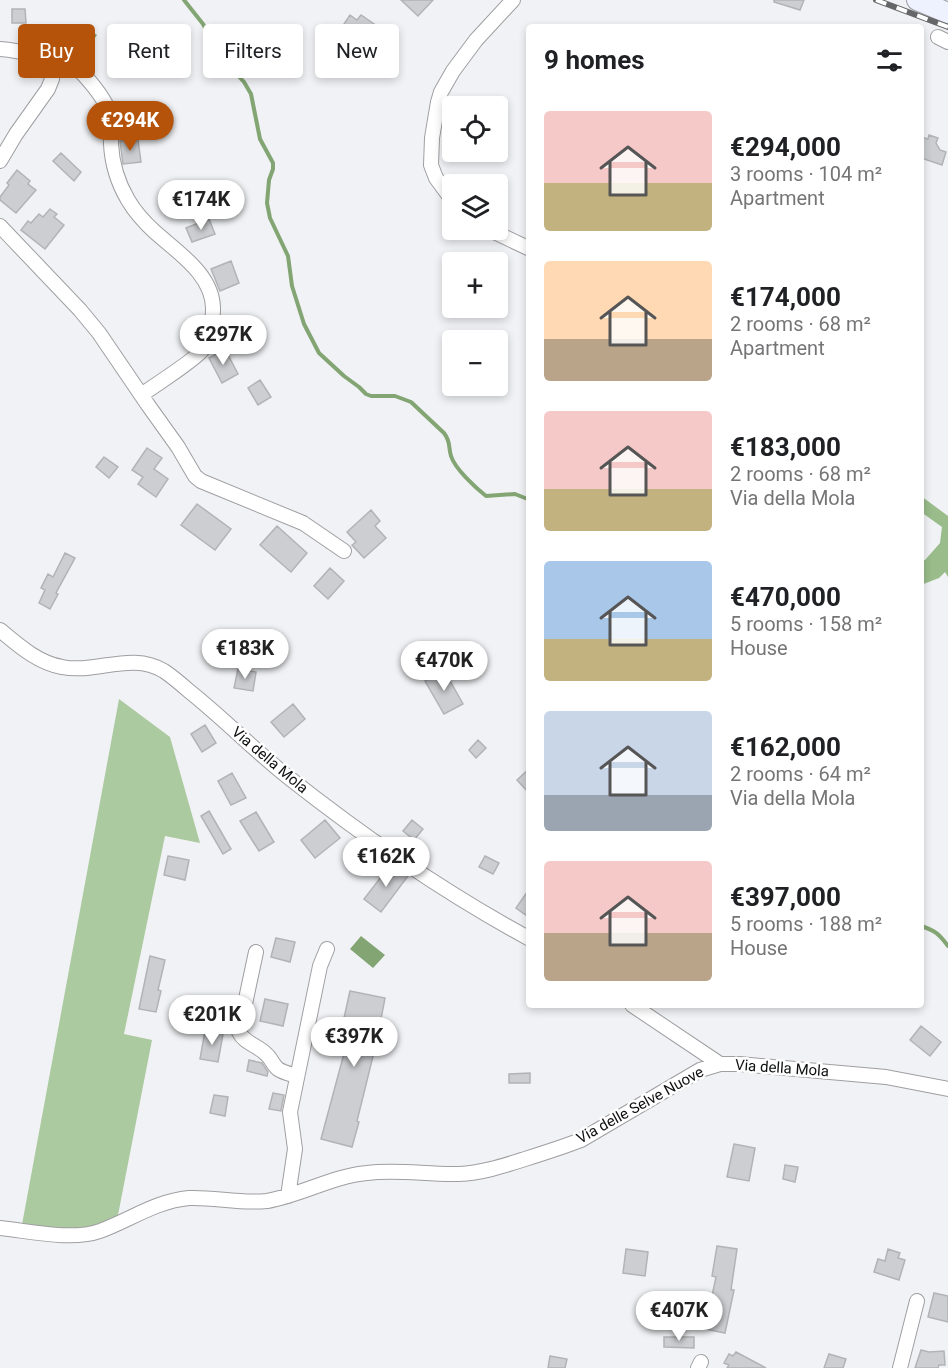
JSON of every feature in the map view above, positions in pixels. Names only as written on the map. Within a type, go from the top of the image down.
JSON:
[{"type":"main road","points":[[917,0],[948,13]]},
{"type":"street","points":[[442,186],[430,165],[432,138],[441,92],[476,40],[513,0]]},
{"type":"street","points":[[0,49],[18,51]]},
{"type":"street","points":[[0,161],[48,89],[52,78]]},
{"type":"street","points":[[86,78],[107,106],[112,123],[111,142],[115,174],[128,200],[153,230],[183,256],[204,279],[211,295],[213,309],[203,351],[141,395]]},
{"type":"street","points":[[0,226],[89,320],[199,480],[303,523],[344,551]]},
{"type":"street","points":[[508,239],[526,247]]},
{"type":"street","name":"Via della Mola","points":[[0,630],[40,660],[62,668],[85,669],[130,662],[161,669],[202,701],[287,777],[383,848],[470,905],[526,937]]},
{"type":"street","points":[[288,1196],[295,1149],[290,1112],[320,966],[327,949]]},
{"type":"street","points":[[256,952],[239,1032],[247,1042],[264,1051],[275,1066],[297,1076]]},
{"type":"street","name":"Via della Mola","points":[[636,1008],[720,1064],[872,1075],[948,1089]]},
{"type":"street","name":"Via delle Selve Nuove","points":[[0,1228],[82,1235],[100,1231],[147,1209],[180,1200],[198,1198],[250,1202],[288,1196],[365,1173],[458,1174],[494,1168],[581,1140],[700,1070],[720,1064]]},
{"type":"street","points":[[900,1368],[917,1301]]},
{"type":"shaded area","points":[[924,498],[948,516],[948,577],[945,572],[939,578],[924,584],[924,560],[940,543],[942,527],[924,514]]},
{"type":"shaded area","points":[[119,699],[170,737],[200,843],[165,836],[124,1034],[152,1040],[118,1215],[82,1235],[21,1230]]},
{"type":"shaded area","points":[[361,936],[385,955],[373,968],[350,949]]},
{"type":"building","points":[[401,0],[433,0],[418,16]]},
{"type":"building","points":[[774,0],[804,0],[800,10],[774,2]]},
{"type":"building","points":[[12,9],[25,9],[26,23],[12,23]]},
{"type":"building","points":[[350,15],[357,20],[361,15],[374,24],[344,24]]},
{"type":"building","points":[[929,135],[938,138],[936,143],[940,150],[946,152],[942,165],[924,159],[924,138],[928,139]]},
{"type":"building","points":[[138,140],[141,162],[123,164],[120,141]]},
{"type":"building","points":[[61,153],[81,172],[74,181],[53,161]]},
{"type":"building","points":[[17,170],[30,181],[28,184],[36,190],[16,213],[0,200],[0,197]]},
{"type":"building","points":[[50,209],[57,214],[54,217],[64,225],[45,249],[21,230],[28,221],[31,223],[39,214],[43,217]]},
{"type":"building","points":[[209,219],[215,234],[192,242],[186,228]]},
{"type":"building","points":[[231,261],[239,283],[220,291],[211,269]]},
{"type":"building","points":[[225,349],[238,374],[222,383],[209,358]]},
{"type":"building","points":[[260,380],[271,397],[258,405],[248,388]]},
{"type":"building","points":[[147,448],[162,458],[154,469],[168,479],[156,497],[138,484],[143,477],[132,470]]},
{"type":"building","points":[[104,457],[118,467],[109,478],[96,467]]},
{"type":"building","points":[[197,504],[231,529],[215,550],[181,525]]},
{"type":"building","points":[[371,510],[380,521],[375,526],[386,538],[364,558],[352,545],[356,542],[347,532]]},
{"type":"building","points":[[277,526],[307,553],[291,572],[260,545]]},
{"type":"building","points":[[65,553],[75,558],[50,609],[39,603],[45,590],[41,588],[48,574],[53,577]]},
{"type":"building","points":[[330,568],[344,581],[328,599],[314,586]]},
{"type":"building","points":[[238,669],[256,672],[253,691],[234,688]]},
{"type":"building","points":[[444,670],[463,704],[444,714],[425,681]]},
{"type":"building","points":[[293,704],[305,719],[284,737],[271,722]]},
{"type":"building","points":[[205,725],[216,743],[202,752],[191,734]]},
{"type":"building","points":[[478,740],[486,748],[476,758],[469,750]]},
{"type":"building","points":[[526,772],[526,790],[517,780]]},
{"type":"building","points":[[232,773],[246,798],[231,805],[218,781]]},
{"type":"building","points":[[209,811],[231,849],[223,854],[201,816]]},
{"type":"building","points":[[256,812],[274,842],[259,851],[240,821]]},
{"type":"building","points":[[325,820],[340,838],[315,858],[301,840]]},
{"type":"building","points":[[412,820],[423,829],[414,840],[403,831]]},
{"type":"building","points":[[168,856],[189,860],[185,880],[164,875]]},
{"type":"building","points":[[485,856],[499,863],[493,874],[479,867]]},
{"type":"building","points":[[391,864],[408,876],[381,912],[364,899]]},
{"type":"building","points":[[526,894],[526,915],[516,908]]},
{"type":"building","points":[[276,938],[295,942],[290,962],[271,957]]},
{"type":"building","points":[[150,956],[165,960],[156,1012],[139,1009]]},
{"type":"building","points":[[350,991],[385,998],[352,1147],[321,1139],[353,1020],[344,1018]]},
{"type":"building","points":[[265,999],[288,1004],[283,1026],[260,1021]]},
{"type":"building","points":[[921,1026],[941,1042],[930,1056],[910,1040]]},
{"type":"building","points":[[205,1031],[223,1034],[218,1062],[200,1059]]},
{"type":"building","points":[[249,1060],[262,1063],[268,1072],[267,1076],[247,1071]]},
{"type":"building","points":[[530,1073],[530,1083],[509,1083],[509,1074]]},
{"type":"building","points":[[273,1093],[284,1095],[281,1111],[269,1109]]},
{"type":"building","points":[[214,1095],[228,1097],[225,1116],[210,1113]]},
{"type":"building","points":[[734,1144],[755,1148],[749,1181],[727,1177]]},
{"type":"building","points":[[785,1165],[798,1167],[795,1182],[783,1179]]},
{"type":"building","points":[[717,1246],[737,1249],[731,1290],[734,1290],[725,1333],[705,1329],[716,1277],[712,1276]]},
{"type":"building","points":[[626,1249],[648,1252],[645,1276],[623,1273]]},
{"type":"building","points":[[888,1249],[900,1253],[898,1258],[905,1260],[899,1280],[874,1272],[878,1259],[885,1261]]},
{"type":"building","points":[[934,1293],[948,1296],[948,1322],[928,1317]]},
{"type":"building","points":[[664,1337],[694,1337],[694,1348],[664,1347]]},
{"type":"building","points":[[921,1350],[944,1351],[945,1365],[939,1365],[938,1368],[915,1368]]},
{"type":"building","points":[[736,1352],[766,1368],[727,1368],[729,1365],[724,1363],[729,1354],[733,1356]]},
{"type":"building","points":[[829,1354],[846,1359],[843,1368],[824,1368]]},
{"type":"building","points":[[550,1356],[567,1359],[565,1368],[548,1368]]},
{"type":"waterway","points":[[184,0],[251,94],[260,139],[273,163],[267,203],[270,218],[288,256],[292,286],[304,324],[319,353],[366,394],[395,396],[411,402],[444,433],[453,461],[486,496],[515,494],[526,498]]},
{"type":"waterway","points":[[924,927],[937,933],[948,946]]},
{"type":"railway","points":[[876,0],[948,27]]}]
